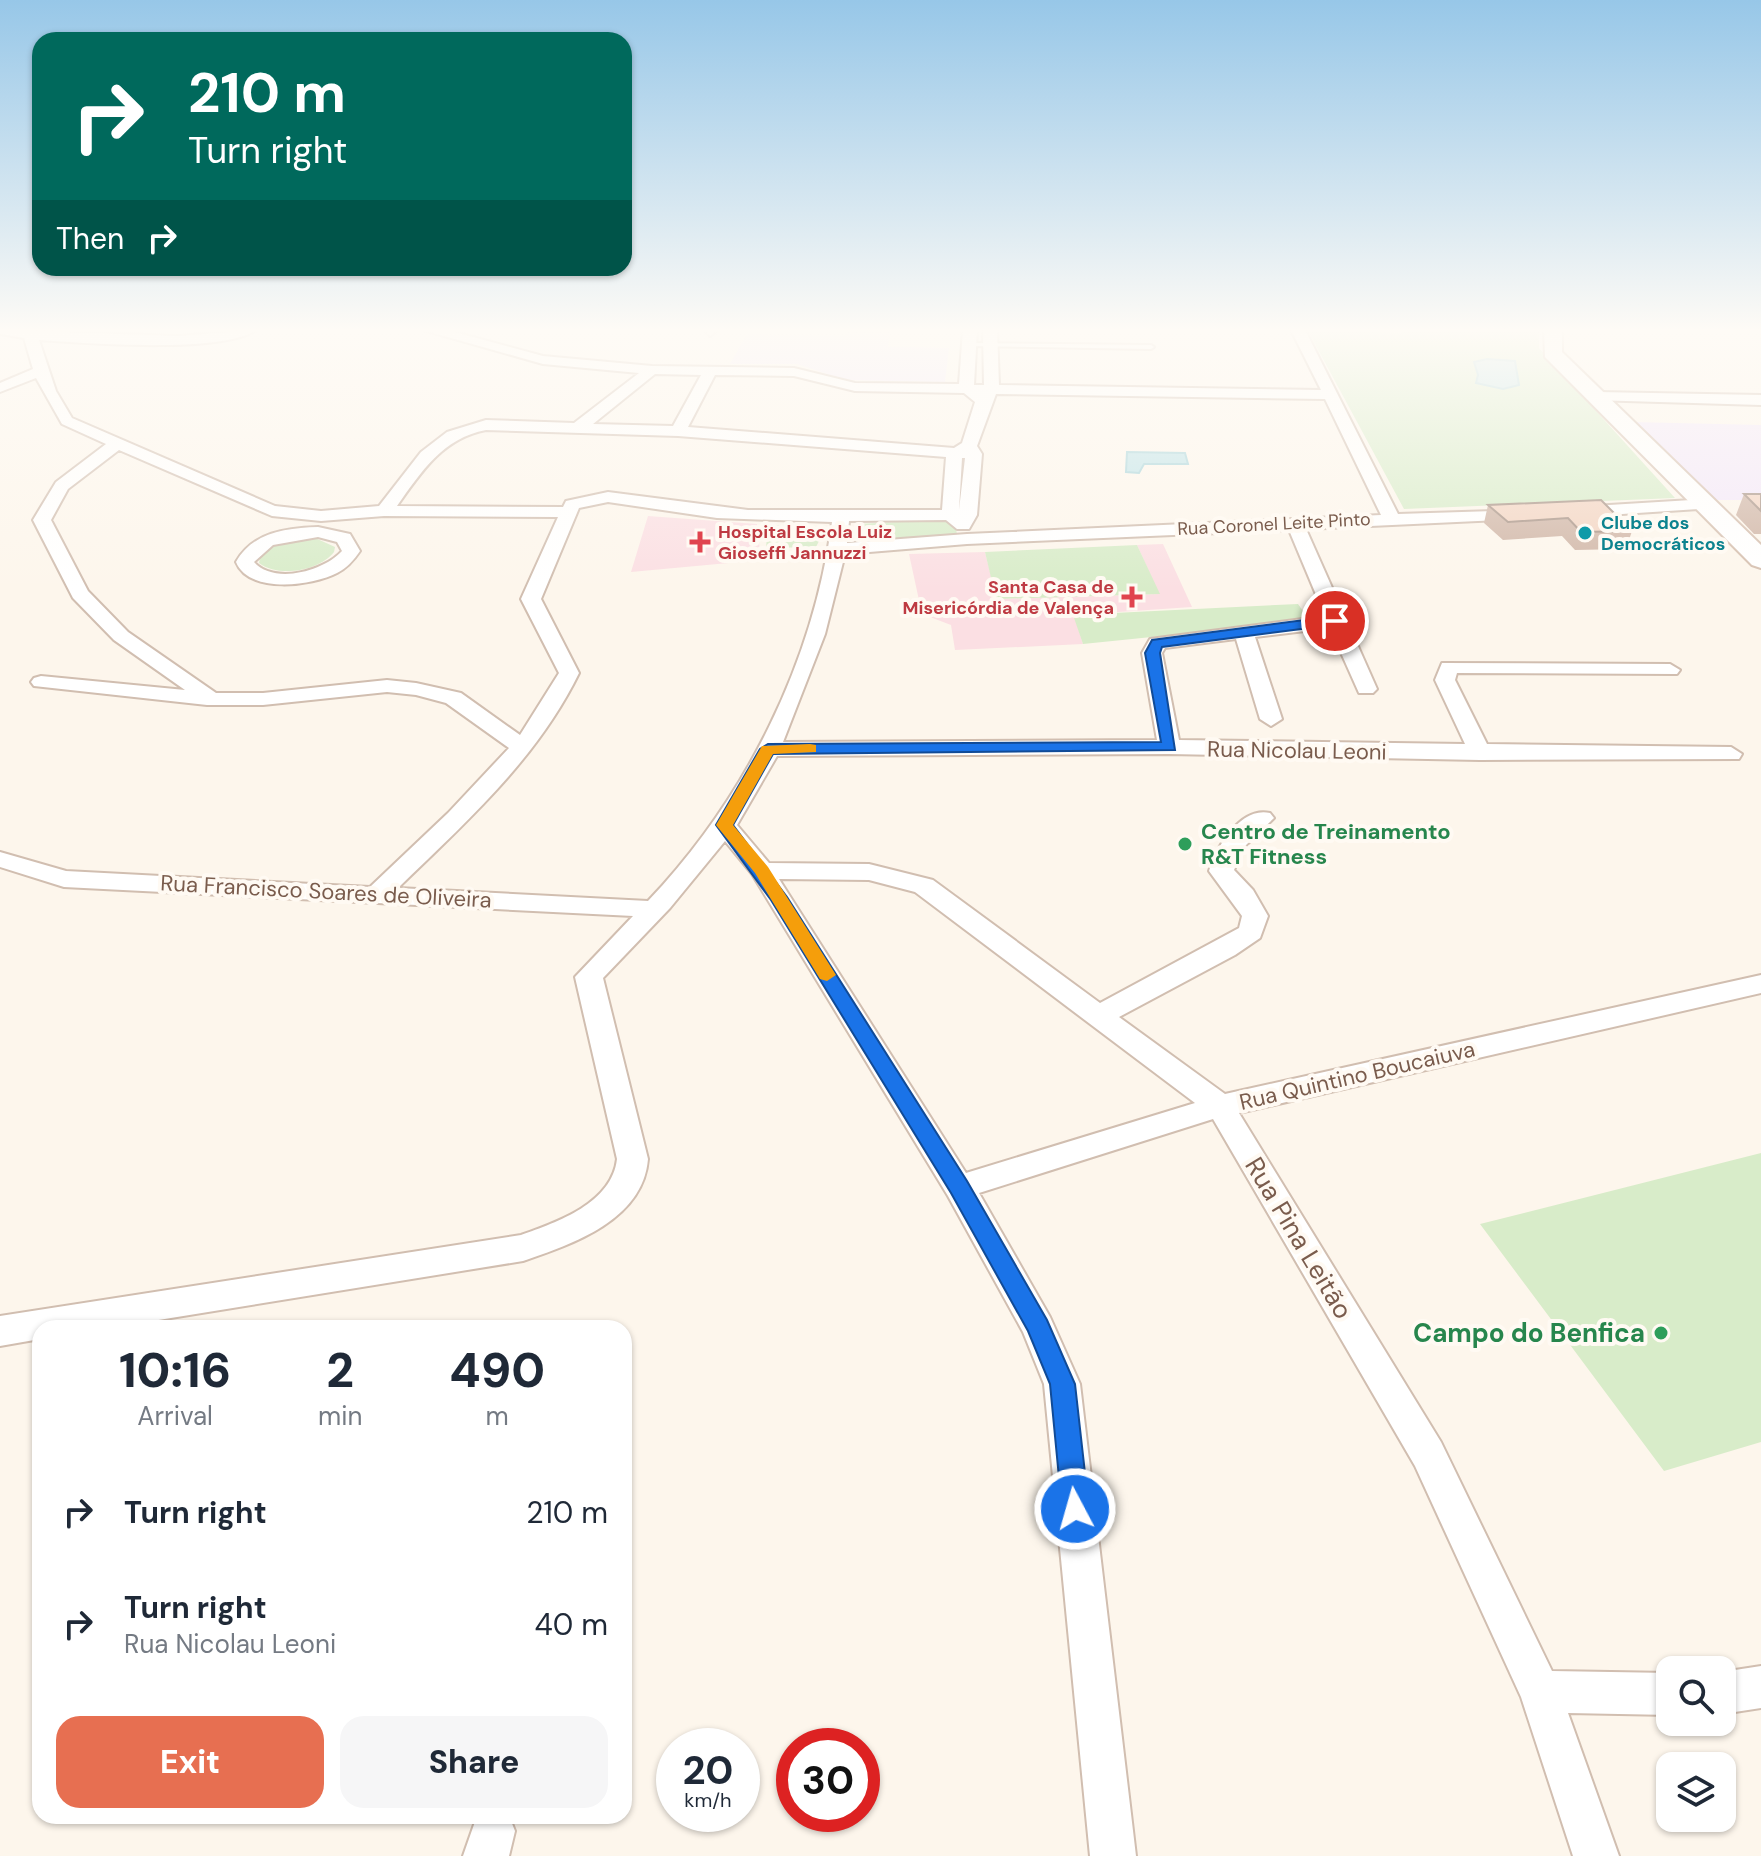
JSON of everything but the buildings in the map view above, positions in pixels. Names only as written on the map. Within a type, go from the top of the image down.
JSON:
[{"type":"street","points":[[64,417],[117,444],[272,511],[321,516],[384,511],[567,512]]},
{"type":"street","points":[[579,427],[592,417]]},
{"type":"street","points":[[678,431],[686,417]]},
{"type":"street","points":[[378,893],[522,747],[560,696],[569,673],[531,599],[567,512],[580,501],[608,496],[715,513],[962,523],[966,451],[979,417]]},
{"type":"street","points":[[1340,417],[1392,519]]},
{"type":"street","points":[[1617,417],[1761,560]]},
{"type":"street","points":[[384,511],[443,438],[462,429],[486,425],[678,431],[966,451]]},
{"type":"street","points":[[117,444],[75,473],[47,499],[42,520],[80,594],[121,636],[211,699]]},
{"type":"street","points":[[1708,504],[1735,504]]},
{"type":"street","name":"Rua Coronel Leite Pinto","points":[[839,549],[962,523],[1295,524],[1708,504]]},
{"type":"street","points":[[302,533],[333,534],[344,538],[351,551],[337,565],[306,576],[271,578],[248,569],[245,562],[256,547],[302,533],[321,516]]},
{"type":"street","points":[[69,1320],[523,1248],[569,1231],[612,1202],[632,1171],[628,1126],[590,1004],[589,977],[654,909],[725,825],[768,749],[814,637],[839,549],[841,517]]},
{"type":"street","points":[[1295,524],[1366,689]]},
{"type":"street","points":[[1169,747],[1152,653],[1157,643],[1335,621]]},
{"type":"street","points":[[1243,630],[1271,719]]},
{"type":"street","points":[[1480,753],[1445,680],[1449,667],[1670,670]]},
{"type":"street","points":[[41,682],[211,699],[263,699],[387,686],[416,689],[453,698],[522,747]]},
{"type":"street","name":"Rua Nicolau Leoni","points":[[768,749],[1169,747],[1731,754]]},
{"type":"street","points":[[1097,1016],[1226,949],[1251,932],[1255,916],[1244,896],[1221,871],[1224,857],[1236,841],[1262,818]]},
{"type":"street","points":[[725,825],[762,871],[959,1187],[1038,1327],[1062,1384],[1113,1856]]},
{"type":"street","name":"Rua Francisco Soares de Oliveira","points":[[0,859],[64,879],[654,909]]},
{"type":"street","name":"Rua Pina Leitão","points":[[762,871],[869,872],[924,886],[982,925],[1097,1016],[1220,1106],[1428,1454],[1540,1692],[1596,1856]]},
{"type":"street","name":"Rua Quintino Boucaiuva","points":[[959,1187],[1220,1106],[1761,984]]},
{"type":"street","points":[[0,1331],[32,1326]]},
{"type":"street","points":[[1736,1692],[1761,1687]]},
{"type":"street","points":[[1540,1692],[1656,1694]]},
{"type":"shaded area","points":[[1632,422],[1761,425],[1761,500],[1711,500]]},
{"type":"shaded area","name":"Hospital Escola Luiz Gioseffi Jannuzzi","points":[[648,516],[757,524],[761,560],[631,572]]},
{"type":"shaded area","name":"Santa Casa de Misericórdia de Valença","points":[[1163,544],[1192,607],[1074,615],[1083,644],[955,650],[951,625],[922,614],[909,554],[985,552],[997,599],[1159,594],[1137,545]]},
{"type":"green space","points":[[1354,417],[1601,417],[1675,498],[1404,509]]},
{"type":"green space","points":[[954,519],[957,534],[847,546],[857,524]]},
{"type":"green space","points":[[768,525],[826,527],[816,547],[766,548]]},
{"type":"green space","points":[[313,537],[335,547],[334,552],[319,564],[288,571],[267,568],[259,563],[261,552],[277,543]]},
{"type":"green space","points":[[1137,545],[1160,594],[996,599],[985,552]]},
{"type":"green space","points":[[1298,604],[1310,621],[1083,644],[1073,615]]},
{"type":"green space","name":"Campo do Benfica","points":[[1761,1153],[1761,1442],[1664,1471],[1480,1224]]},
{"type":"water","points":[[1127,452],[1185,453],[1188,464],[1144,464],[1139,473],[1126,472]]},
{"type":"slow traffic","points":[[810,749],[768,749],[725,825],[762,871],[827,975]]},
{"type":"place","name":"Clube dos Democráticos","points":[[1585,533]]},
{"type":"place","name":"Hospital Escola Luiz Gioseffi Jannuzzi","points":[[700,542]]},
{"type":"place","name":"Santa Casa de Misericórdia de Valença","points":[[1132,597]]},
{"type":"place","name":"Centro de Treinamento R&T Fitness","points":[[1185,844]]},
{"type":"place","name":"Campo do Benfica","points":[[1661,1333]]},
{"type":"route","points":[[1075,1509],[1062,1384],[1038,1327],[959,1187],[762,871],[725,825],[768,749],[1169,747],[1152,653],[1157,643],[1335,621]]}]
